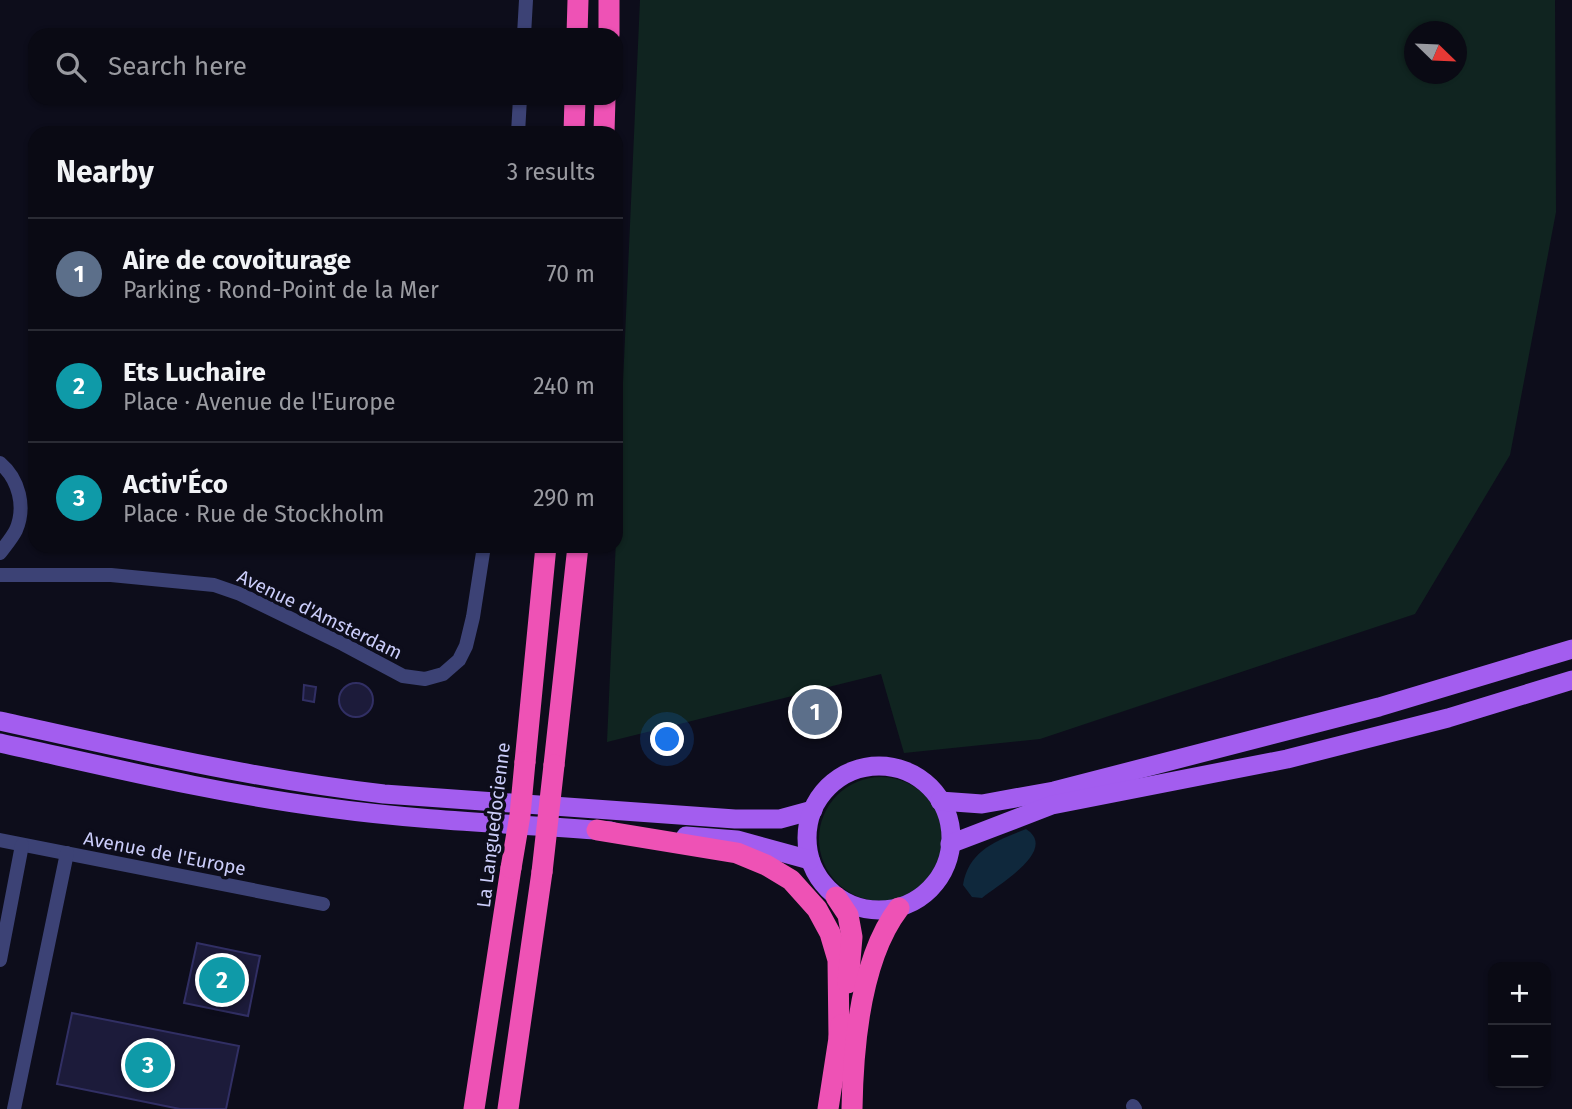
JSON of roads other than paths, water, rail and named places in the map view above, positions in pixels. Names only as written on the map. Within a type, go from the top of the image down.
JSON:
[{"type":"highway","points":[[577,28],[578,0]]},
{"type":"highway","points":[[608,28],[609,0]]},
{"type":"highway","points":[[574,126],[575,105]]},
{"type":"highway","points":[[604,126],[605,105]]},
{"type":"highway","name":"La Languedocienne","points":[[474,1109],[520,815],[545,553]]},
{"type":"highway","points":[[508,1109],[542,872],[577,553]]},
{"type":"highway","points":[[597,830],[737,853],[766,865],[791,880],[817,909],[833,942],[838,960],[839,1037]]},
{"type":"highway","points":[[828,1109],[846,998],[852,937],[848,915],[836,897]]},
{"type":"highway","points":[[852,1109],[853,1068],[864,994],[889,921],[899,908]]},
{"type":"main road","points":[[1457,684],[1572,642]]},
{"type":"main road","points":[[940,801],[982,804],[1054,791],[1366,710],[1572,649]]},
{"type":"main road","points":[[950,844],[1052,805],[1287,759],[1398,732],[1517,699],[1572,680]]},
{"type":"main road","points":[[1517,699],[1572,691]]},
{"type":"main road","points":[[0,721],[208,766],[328,788],[735,820],[780,819],[813,810]]},
{"type":"main road","points":[[0,743],[197,786],[328,808],[428,819],[737,840],[810,860]]},
{"type":"main road","points":[[875,766],[894,768],[912,775],[928,786],[940,801],[949,822],[950,844],[946,863],[937,880],[924,894],[899,908],[877,911],[856,907],[836,897],[820,880],[810,860],[808,826],[823,793],[838,779],[856,770],[875,766]]},
{"type":"street","points":[[524,28],[526,0]]},
{"type":"street","points":[[518,126],[520,105]]},
{"type":"street","points":[[0,463],[14,478],[21,501],[15,530],[0,553]]},
{"type":"street","name":"Avenue d'Amsterdam","points":[[0,575],[111,575],[214,585],[251,599],[403,676],[425,679],[443,674],[458,660],[466,646],[483,553]]},
{"type":"street","name":"Avenue de l'Europe","points":[[0,840],[323,904]]},
{"type":"street","points":[[0,960],[22,845]]},
{"type":"street","points":[[14,1109],[67,853]]},
{"type":"water","points":[[1026,829],[1034,837],[1035,847],[1031,857],[1012,876],[982,898],[972,897],[963,885],[971,863],[994,843]]},
{"type":"place","name":"Aire de covoiturage","points":[[815,712]]},
{"type":"place","name":"Ets Luchaire","points":[[222,980]]},
{"type":"place","name":"Activ'Éco","points":[[148,1065]]}]
